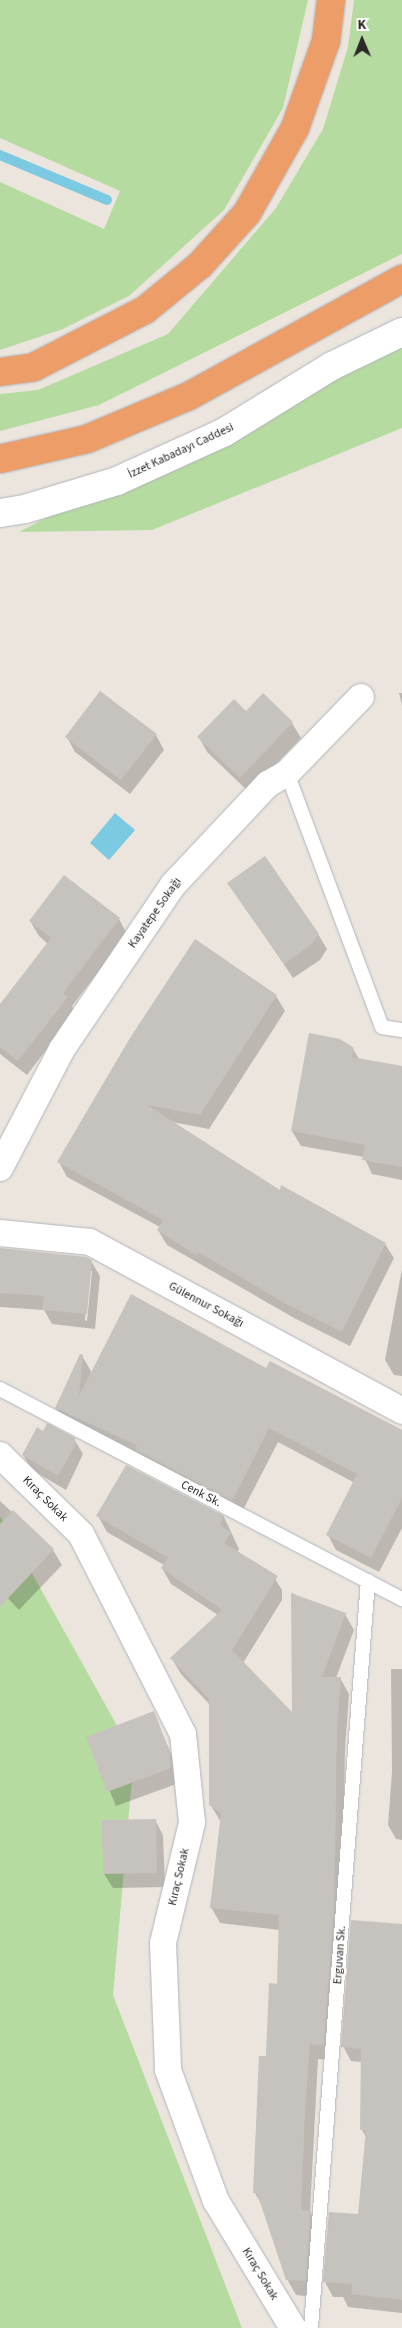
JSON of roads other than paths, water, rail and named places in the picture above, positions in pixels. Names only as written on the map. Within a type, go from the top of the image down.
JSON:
[{"type":"highway","points":[[0,372],[34,367],[145,310],[200,265],[240,221],[295,128],[326,41],[331,0]]},
{"type":"highway","points":[[0,459],[87,439],[189,396],[402,280]]},
{"type":"street","name":"İzzet Kabadayı Caddesi","points":[[0,513],[24,509],[116,482],[223,433],[332,366],[402,332]]},
{"type":"street","name":"Kayatepe Sokağı","points":[[0,1168],[62,1049],[173,885],[268,784],[287,772],[361,697]]},
{"type":"street","name":"Gülennur Sokağı","points":[[0,1233],[90,1242],[402,1411]]},
{"type":"street","name":"Kıraç Sokak","points":[[0,1455],[81,1534],[183,1734],[192,1823],[163,1943],[168,2070],[216,2201],[293,2328]]},
{"type":"lane","points":[[287,772],[382,1027],[402,1030]]},
{"type":"lane","name":"Cenk Sk.","points":[[0,1389],[402,1599]]},
{"type":"lane","name":"Erguvan Sk.","points":[[311,2328],[368,1581]]},
{"type":"water","points":[[115,813],[135,830],[109,860],[90,843]]},
{"type":"waterway","points":[[0,155],[107,200]]}]
